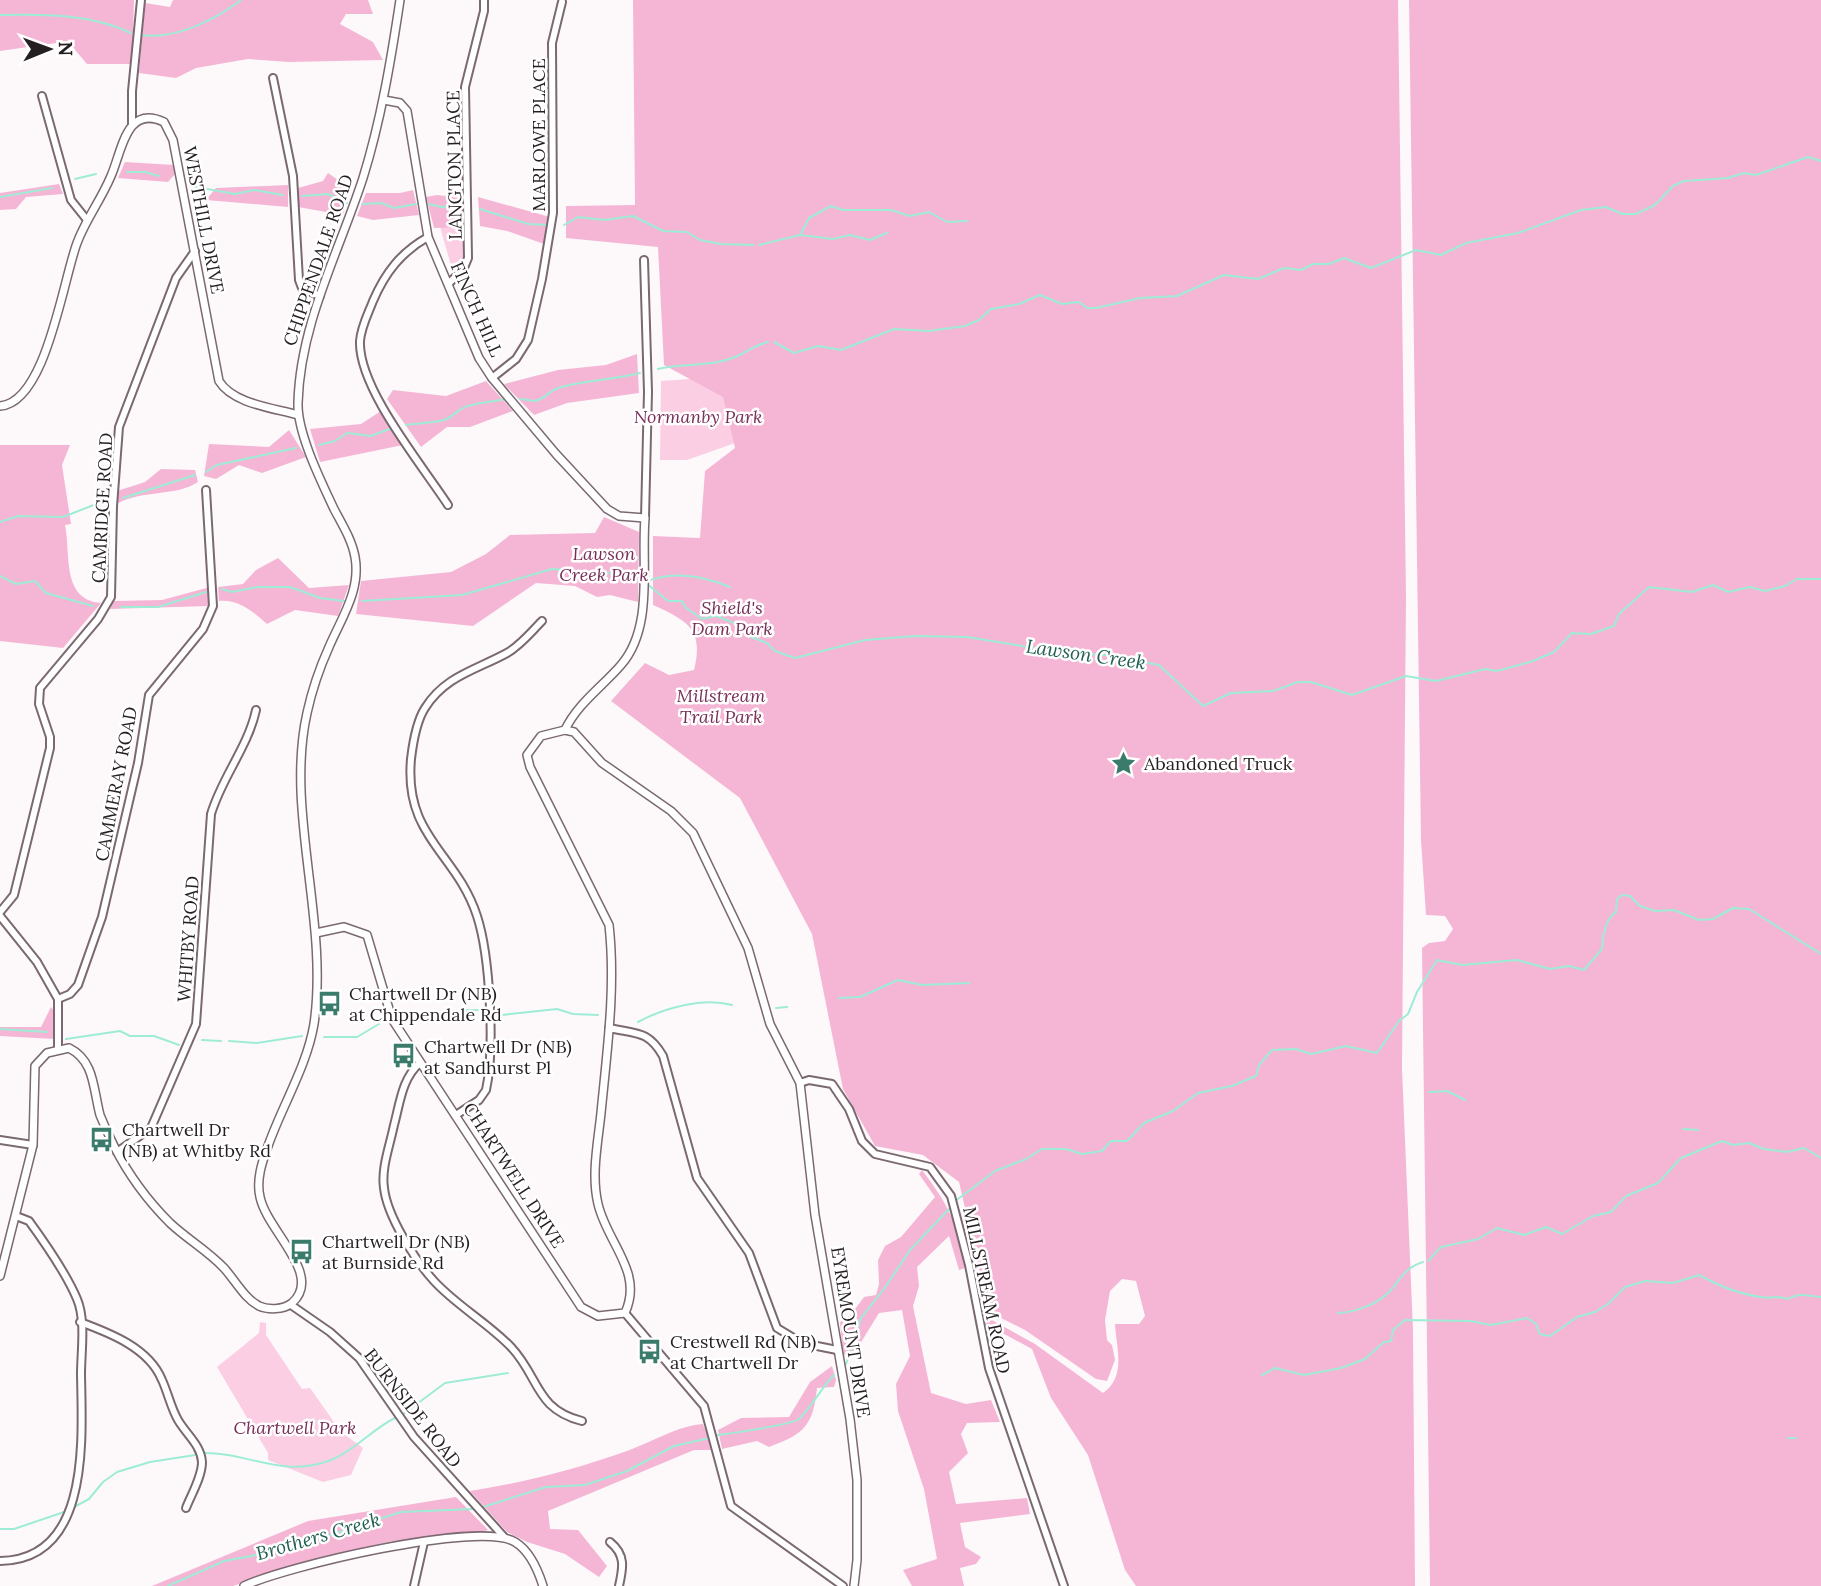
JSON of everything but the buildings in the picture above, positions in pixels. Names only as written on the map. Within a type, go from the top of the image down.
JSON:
[{"type":"street","points":[[0,406],[21,398],[37,372],[74,250],[110,178],[132,123],[132,91],[141,0]]},
{"type":"street","name":"CHIPPENDALE ROAD","points":[[316,933],[301,781],[302,747],[314,686],[349,607],[356,570],[355,554],[326,492],[299,415],[302,356],[320,296],[363,176],[384,100],[400,0]]},
{"type":"street","name":"LANGTON PLACE","points":[[449,284],[463,270],[468,258],[469,166],[464,103],[484,0]]},
{"type":"street","name":"MARLOWE PLACE","points":[[492,378],[522,352],[536,310],[554,213],[552,43],[562,2]]},
{"type":"street","points":[[273,78],[293,176],[299,280],[302,288],[320,296]]},
{"type":"street","points":[[42,96],[71,200],[87,220]]},
{"type":"street","name":"FINCH HILL","points":[[384,100],[400,103],[407,111],[428,237],[479,358],[492,378],[607,509],[619,516],[645,518]]},
{"type":"street","name":"WESTHILL DRIVE","points":[[132,123],[147,117],[156,118],[169,127],[219,381],[230,393],[299,415]]},
{"type":"street","points":[[428,237],[411,248],[389,270],[362,329],[360,348],[369,384],[448,505]]},
{"type":"street","name":"CAMRIDGE ROAD","points":[[0,914],[14,895],[48,755],[50,737],[39,704],[40,688],[98,619],[111,597],[113,506],[119,427],[176,278],[195,251]]},
{"type":"street","points":[[565,730],[600,685],[623,664],[639,637],[648,392],[644,260]]},
{"type":"street","name":"CAMMERAY ROAD","points":[[58,999],[70,994],[78,985],[102,917],[138,763],[149,695],[161,677],[196,640],[211,613],[214,594],[206,490]]},
{"type":"street","points":[[456,1115],[479,1100],[486,1090],[489,991],[474,908],[465,889],[416,816],[410,777],[416,732],[424,710],[438,691],[452,679],[508,652],[542,621]]},
{"type":"street","name":"WHITBY ROAD","points":[[117,1152],[151,1128],[196,1024],[211,814],[216,798],[253,724],[256,710]]},
{"type":"street","points":[[800,1083],[771,1024],[748,948],[693,833],[671,811],[603,763],[575,732],[565,730],[541,736],[527,755],[530,767],[609,925],[609,1028],[595,1172],[598,1204],[633,1285],[625,1313],[704,1406],[731,1506],[843,1586]]},
{"type":"street","points":[[0,914],[37,962],[58,999],[58,1048]]},
{"type":"street","points":[[0,933],[7,926]]},
{"type":"street","name":"CHARTWELL DRIVE","points":[[316,933],[344,927],[367,935],[392,1019],[581,1307],[598,1316],[625,1313]]},
{"type":"street","points":[[0,1276],[33,1145],[35,1066],[40,1058],[58,1048],[69,1048],[81,1054],[90,1068],[101,1117],[117,1152],[149,1201],[172,1225],[222,1265],[254,1303],[273,1309],[291,1305],[301,1290],[301,1270],[264,1212],[258,1182],[266,1150],[308,1046],[313,1026],[316,933]]},
{"type":"street","points":[[609,1028],[640,1033],[654,1040],[663,1056],[696,1178],[749,1253],[777,1328],[802,1343],[837,1350]]},
{"type":"street","points":[[420,1063],[409,1072],[404,1087],[385,1168],[383,1186],[393,1220],[434,1281],[520,1356],[545,1400],[562,1416],[582,1421]]},
{"type":"street","name":"MILLSTREAM ROAD","points":[[800,1083],[809,1080],[832,1084],[849,1109],[862,1141],[875,1154],[930,1167],[951,1196],[957,1211],[989,1368],[1064,1586]]},
{"type":"street","name":"EYREMOUNT DRIVE","points":[[800,1083],[816,1215],[850,1419],[857,1480],[857,1560],[854,1586]]},
{"type":"street","points":[[0,1140],[33,1145]]},
{"type":"street","points":[[0,1561],[34,1556],[55,1539],[71,1507],[77,1483],[81,1433],[78,1300],[29,1221],[16,1216]]},
{"type":"street","name":"BURNSIDE ROAD","points":[[291,1305],[330,1332],[359,1358],[414,1437],[505,1538]]},
{"type":"street","points":[[80,1322],[97,1327],[134,1348],[148,1359],[161,1376],[177,1419],[201,1458],[202,1465],[186,1508]]},
{"type":"street","points":[[244,1586],[287,1571],[384,1547],[505,1538],[525,1550],[543,1586]]},
{"type":"street","points":[[414,1586],[424,1542]]},
{"type":"street","points":[[610,1542],[619,1549],[624,1564],[619,1586]]},
{"type":"green space","points":[[0,0],[134,0],[132,64],[87,64],[71,45],[56,43],[0,51]]},
{"type":"green space","points":[[173,0],[368,0],[373,14],[346,14],[340,24],[373,42],[383,60],[289,62],[248,59],[196,68],[176,78],[139,73],[145,3],[170,7]]},
{"type":"green space","points":[[633,0],[1398,0],[1406,597],[1402,1068],[1413,1330],[1415,1586],[1136,1586],[1125,1570],[1088,1455],[1051,1398],[1032,1349],[986,1324],[986,1320],[990,1319],[1035,1344],[1103,1393],[1115,1379],[1118,1370],[1115,1324],[1139,1324],[1145,1316],[1136,1281],[1122,1279],[1110,1291],[1105,1320],[1107,1340],[1112,1345],[1115,1360],[1107,1381],[1096,1379],[1025,1330],[989,1312],[959,1182],[923,1155],[875,1146],[843,1089],[812,934],[740,798],[611,701],[645,663],[669,675],[694,670],[697,645],[690,628],[676,616],[653,605],[653,536],[700,538],[705,471],[735,448],[723,397],[664,365],[658,247],[566,238],[566,206],[635,205]]},
{"type":"green space","points":[[1409,0],[1821,0],[1821,1586],[1430,1586],[1422,948],[1429,943],[1445,941],[1453,929],[1445,916],[1426,915],[1421,840]]},
{"type":"green space","points":[[125,162],[174,165],[175,174],[168,182],[118,178]]},
{"type":"green space","points":[[328,173],[351,189],[343,215],[298,207],[298,188],[323,181]]},
{"type":"green space","points":[[59,184],[63,194],[26,197],[16,209],[0,210],[0,193]]},
{"type":"green space","points":[[288,185],[288,207],[206,200],[216,188]]},
{"type":"green space","points":[[413,190],[419,215],[373,220],[357,216],[366,193],[400,193]]},
{"type":"green space","points":[[437,195],[464,198],[464,227],[434,228],[426,197]]},
{"type":"green space","points":[[478,197],[550,217],[544,244],[507,231],[480,226]]},
{"type":"green space","points":[[464,198],[464,260],[458,269],[452,269],[432,199]]},
{"type":"green space","points":[[637,354],[639,393],[567,403],[534,415],[504,384],[558,370],[606,365]]},
{"type":"green space","name":"Normanby Park","points":[[731,376],[752,437],[687,460],[660,460],[661,381]]},
{"type":"green space","points":[[486,381],[513,411],[470,427],[447,427],[421,447],[387,399],[393,390],[446,396]]},
{"type":"green space","points":[[381,411],[403,445],[320,462],[310,429],[361,424]]},
{"type":"green space","points":[[289,430],[306,457],[262,473],[239,465],[216,479],[204,476],[209,444],[269,447]]},
{"type":"green space","points":[[0,445],[70,445],[62,465],[71,524],[65,525],[70,573],[79,593],[88,600],[101,603],[63,648],[0,641]]},
{"type":"green space","points":[[161,469],[195,470],[198,482],[180,490],[138,496],[116,504],[117,491],[145,482]]},
{"type":"green space","name":"Lawson Creek Park","points":[[604,517],[639,532],[638,602],[610,595],[597,597],[575,586],[536,583],[473,626],[356,614],[361,581],[451,572],[486,554],[510,535],[595,533]]},
{"type":"green space","points":[[278,558],[309,588],[349,585],[338,616],[295,610],[267,624],[239,604],[219,601],[218,587],[243,584],[256,570]]},
{"type":"green space","points":[[210,587],[209,606],[110,609],[113,601],[162,600]]},
{"type":"green space","points":[[51,1007],[54,1011],[54,1039],[0,1036],[0,1027],[41,1027]]},
{"type":"green space","points":[[922,1170],[951,1216],[965,1268],[959,1270],[949,1236],[917,1267],[919,1286],[913,1306],[931,1393],[966,1404],[991,1400],[1000,1422],[967,1423],[961,1434],[968,1453],[949,1472],[956,1504],[1027,1498],[1030,1514],[960,1523],[965,1547],[981,1557],[976,1564],[960,1568],[964,1586],[912,1586],[903,1570],[937,1559],[924,1489],[898,1411],[896,1384],[910,1356],[902,1310],[879,1313],[855,1352],[843,1355],[840,1322],[850,1316],[864,1297],[876,1295],[879,1284],[878,1260],[885,1246],[901,1237],[935,1197],[919,1174]]},
{"type":"green space","name":"Chartwell Park","points":[[260,1322],[266,1323],[266,1335],[302,1389],[310,1388],[341,1432],[363,1448],[351,1475],[323,1482],[268,1460],[268,1453],[217,1367],[259,1333]]},
{"type":"green space","points":[[832,1366],[836,1380],[834,1387],[817,1388],[813,1411],[799,1433],[769,1447],[757,1441],[722,1449],[718,1430],[741,1418],[789,1417],[810,1382]]},
{"type":"green space","points":[[703,1424],[713,1450],[694,1450],[548,1511],[550,1529],[578,1530],[607,1566],[599,1577],[565,1554],[527,1542],[507,1532],[470,1491],[569,1469],[627,1451],[684,1428]]},
{"type":"green space","points":[[456,1497],[488,1530],[472,1535],[392,1541],[317,1559],[233,1586],[152,1586],[308,1521]]},
{"type":"waterway","points":[[141,35],[154,36],[194,27],[241,0]]},
{"type":"waterway","points":[[0,15],[51,15],[84,19],[131,33]]},
{"type":"waterway","points":[[774,342],[794,353],[818,346],[841,350],[894,329],[929,331],[965,326],[979,320],[991,309],[1019,304],[1040,295],[1062,304],[1079,302],[1087,308],[1096,308],[1140,298],[1177,296],[1224,275],[1258,279],[1284,268],[1301,270],[1313,264],[1329,264],[1344,258],[1371,268],[1416,250],[1441,255],[1466,243],[1518,233],[1581,210],[1606,207],[1622,214],[1636,214],[1655,205],[1673,186],[1684,181],[1728,178],[1744,173],[1756,175],[1808,157],[1821,161]]},
{"type":"waterway","points":[[127,172],[145,172],[159,176]]},
{"type":"waterway","points":[[75,179],[96,174]]},
{"type":"waterway","points":[[196,187],[235,194],[254,190],[283,195]]},
{"type":"waterway","points":[[0,197],[52,188]]},
{"type":"waterway","points":[[302,196],[328,194],[347,203]]},
{"type":"waterway","points":[[362,204],[381,203],[394,208],[416,204]]},
{"type":"waterway","points":[[428,204],[442,207],[464,205]]},
{"type":"waterway","points":[[800,235],[809,218],[831,206],[843,210],[891,210],[910,216],[929,212],[947,222],[967,221]]},
{"type":"waterway","points":[[480,209],[528,224],[548,225]]},
{"type":"waterway","points":[[564,225],[578,217],[604,220],[633,216],[663,231],[687,232],[700,240],[754,245]]},
{"type":"waterway","points":[[759,245],[800,235],[833,239],[850,235],[870,240],[887,233]]},
{"type":"waterway","points":[[658,369],[726,360],[768,342]]},
{"type":"waterway","points":[[520,399],[535,401],[558,388],[640,373]]},
{"type":"waterway","points":[[406,425],[444,420],[465,407],[505,399]]},
{"type":"waterway","points":[[319,445],[335,441],[347,433],[371,436],[392,428]]},
{"type":"waterway","points":[[206,472],[217,465],[296,448]]},
{"type":"waterway","points":[[123,498],[195,475]]},
{"type":"waterway","points":[[0,522],[18,516],[63,517],[104,501]]},
{"type":"waterway","name":"Lawson Creek","points":[[362,601],[462,595],[552,569],[618,574],[640,581]]},
{"type":"waterway","name":"Lawson Creek","points":[[0,576],[16,584],[35,581],[46,593],[93,606]]},
{"type":"waterway","points":[[647,581],[668,576],[689,576],[730,587]]},
{"type":"waterway","name":"Lawson Creek","points":[[646,583],[668,601],[682,601],[686,608],[702,619],[716,616],[732,622],[751,637],[767,643],[775,651],[795,658],[865,640],[916,636],[967,637],[1059,652],[1105,655],[1159,665],[1203,706],[1231,693],[1273,691],[1298,682],[1311,682],[1352,695],[1406,676],[1436,681],[1485,669],[1497,671],[1554,652],[1572,633],[1591,634],[1614,626],[1619,614],[1649,587],[1692,592],[1713,585],[1728,592],[1750,587],[1765,591],[1785,586],[1797,579],[1821,579]]},
{"type":"waterway","name":"Lawson Creek","points":[[222,589],[232,592],[257,587],[290,587],[320,598],[344,601]]},
{"type":"waterway","name":"Lawson Creek","points":[[121,607],[158,607],[206,592]]},
{"type":"waterway","name":"Brothers Creek","points":[[954,1202],[995,1171],[1026,1159],[1042,1149],[1066,1149],[1082,1154],[1102,1151],[1111,1141],[1127,1141],[1144,1123],[1173,1111],[1198,1093],[1232,1086],[1256,1076],[1259,1065],[1272,1050],[1296,1049],[1311,1054],[1346,1046],[1377,1053],[1399,1021],[1408,1014],[1417,992],[1437,960],[1462,965],[1517,960],[1550,969],[1569,966],[1584,970],[1602,949],[1607,923],[1616,912],[1617,899],[1622,895],[1630,896],[1640,906],[1655,911],[1674,910],[1699,920],[1713,919],[1733,908],[1749,909],[1821,954]]},
{"type":"waterway","points":[[839,998],[860,997],[898,980],[922,985],[969,983]]},
{"type":"waterway","points":[[638,1022],[684,1005],[709,1002],[732,1005]]},
{"type":"waterway","points":[[776,1008],[787,1007]]},
{"type":"waterway","points":[[502,1015],[557,1009],[573,1014],[598,1015]]},
{"type":"waterway","points":[[399,1018],[443,1018],[467,1010],[481,1010]]},
{"type":"waterway","points":[[324,1037],[357,1037],[379,1024]]},
{"type":"waterway","points":[[0,1029],[47,1032]]},
{"type":"waterway","points":[[66,1039],[120,1031],[130,1036],[154,1036],[179,1045]]},
{"type":"waterway","points":[[229,1041],[257,1043],[302,1036]]},
{"type":"waterway","points":[[202,1040],[221,1041]]},
{"type":"waterway","points":[[1429,1092],[1447,1091],[1465,1100]]},
{"type":"waterway","points":[[1683,1129],[1698,1130]]},
{"type":"waterway","points":[[1428,1261],[1441,1247],[1478,1239],[1497,1228],[1524,1235],[1546,1227],[1562,1234],[1593,1216],[1611,1212],[1626,1196],[1658,1183],[1681,1158],[1722,1141],[1733,1145],[1749,1143],[1764,1149],[1787,1152],[1804,1148],[1821,1158]]},
{"type":"waterway","name":"Brothers Creek","points":[[846,1364],[861,1318],[910,1250],[951,1207]]},
{"type":"waterway","points":[[1338,1313],[1358,1309],[1379,1300],[1407,1271],[1423,1262]]},
{"type":"waterway","points":[[1262,1375],[1275,1368],[1304,1375],[1341,1368],[1365,1359],[1384,1342],[1391,1341],[1393,1330],[1405,1320],[1471,1321],[1491,1325],[1527,1318],[1536,1324],[1540,1334],[1550,1336],[1577,1317],[1595,1312],[1608,1304],[1625,1287],[1645,1281],[1673,1283],[1699,1275],[1729,1289],[1753,1296],[1788,1299],[1800,1295],[1821,1297]]},
{"type":"waterway","points":[[402,1415],[445,1383],[508,1373]]},
{"type":"waterway","name":"Brothers Creek","points":[[718,1435],[799,1419],[834,1375]]},
{"type":"waterway","points":[[202,1453],[235,1456],[281,1466],[313,1465],[340,1456],[395,1418]]},
{"type":"waterway","name":"Brothers Creek","points":[[483,1507],[546,1487],[585,1485],[627,1471],[674,1446],[710,1438]]},
{"type":"waterway","points":[[1788,1438],[1796,1438]]},
{"type":"waterway","points":[[74,1507],[89,1499],[103,1482],[117,1472],[150,1462],[195,1455]]},
{"type":"waterway","name":"Brothers Creek","points":[[168,1586],[224,1561],[284,1550],[401,1512],[473,1509]]},
{"type":"waterway","points":[[0,1529],[14,1529],[67,1511]]},
{"type":"place","name":"Abandoned Truck","points":[[1124,763]]},
{"type":"place","name":"Chartwell Dr (NB) at Chippendale Rd","points":[[329,1003]]},
{"type":"place","name":"Chartwell Dr (NB) at Sandhurst Pl","points":[[404,1056]]},
{"type":"place","name":"Chartwell Dr (NB) at Whitby Rd","points":[[102,1139]]},
{"type":"place","name":"Chartwell Dr (NB) at Burnside Rd","points":[[302,1251]]},
{"type":"place","name":"Crestwell Rd (NB) at Chartwell Dr","points":[[650,1351]]},
{"type":"park label","name":"Shield's Dam Park","points":[[732,617]]},
{"type":"park label","name":"Millstream Trail Park","points":[[721,705]]}]
